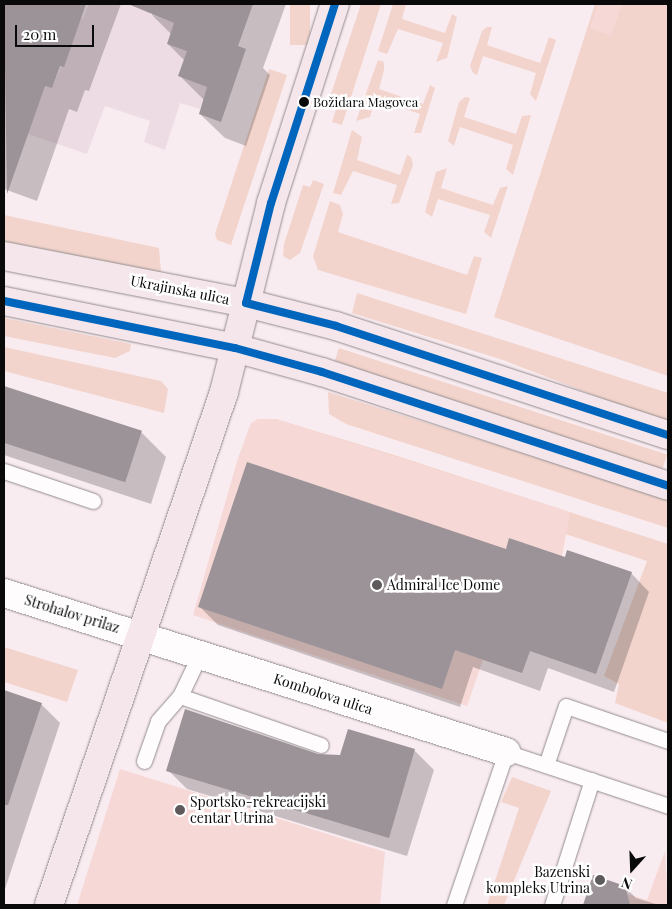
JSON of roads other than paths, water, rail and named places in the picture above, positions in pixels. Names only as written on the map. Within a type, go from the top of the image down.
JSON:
[{"type":"street","points":[[48,905],[235,348],[271,203],[335,4]]},
{"type":"street","name":"Ukrajinska ulica","points":[[4,256],[246,303],[336,326],[668,435]]},
{"type":"street","points":[[4,301],[235,348],[668,486]]},
{"type":"street","name":"Strohalov prilaz","points":[[4,593],[140,634]]},
{"type":"street","name":"Kombolova ulica","points":[[140,634],[506,752]]},
{"type":"lane","points":[[4,472],[93,501]]},
{"type":"lane","points":[[144,761],[158,721],[180,696],[200,654]]},
{"type":"lane","points":[[180,696],[321,745]]},
{"type":"lane","points":[[546,765],[566,706],[668,741]]},
{"type":"lane","points":[[454,905],[506,752],[668,806]]},
{"type":"lane","points":[[552,905],[592,780]]},
{"type":"place","name":"Božidara Magovca","points":[[304,102]]},
{"type":"place","name":"Admiral Ice Dome","points":[[377,585]]},
{"type":"place","name":"Sportsko-rekreacijski centar Utrina","points":[[180,810]]},
{"type":"place","name":"Bazenski kompleks Utrina","points":[[600,880]]}]
